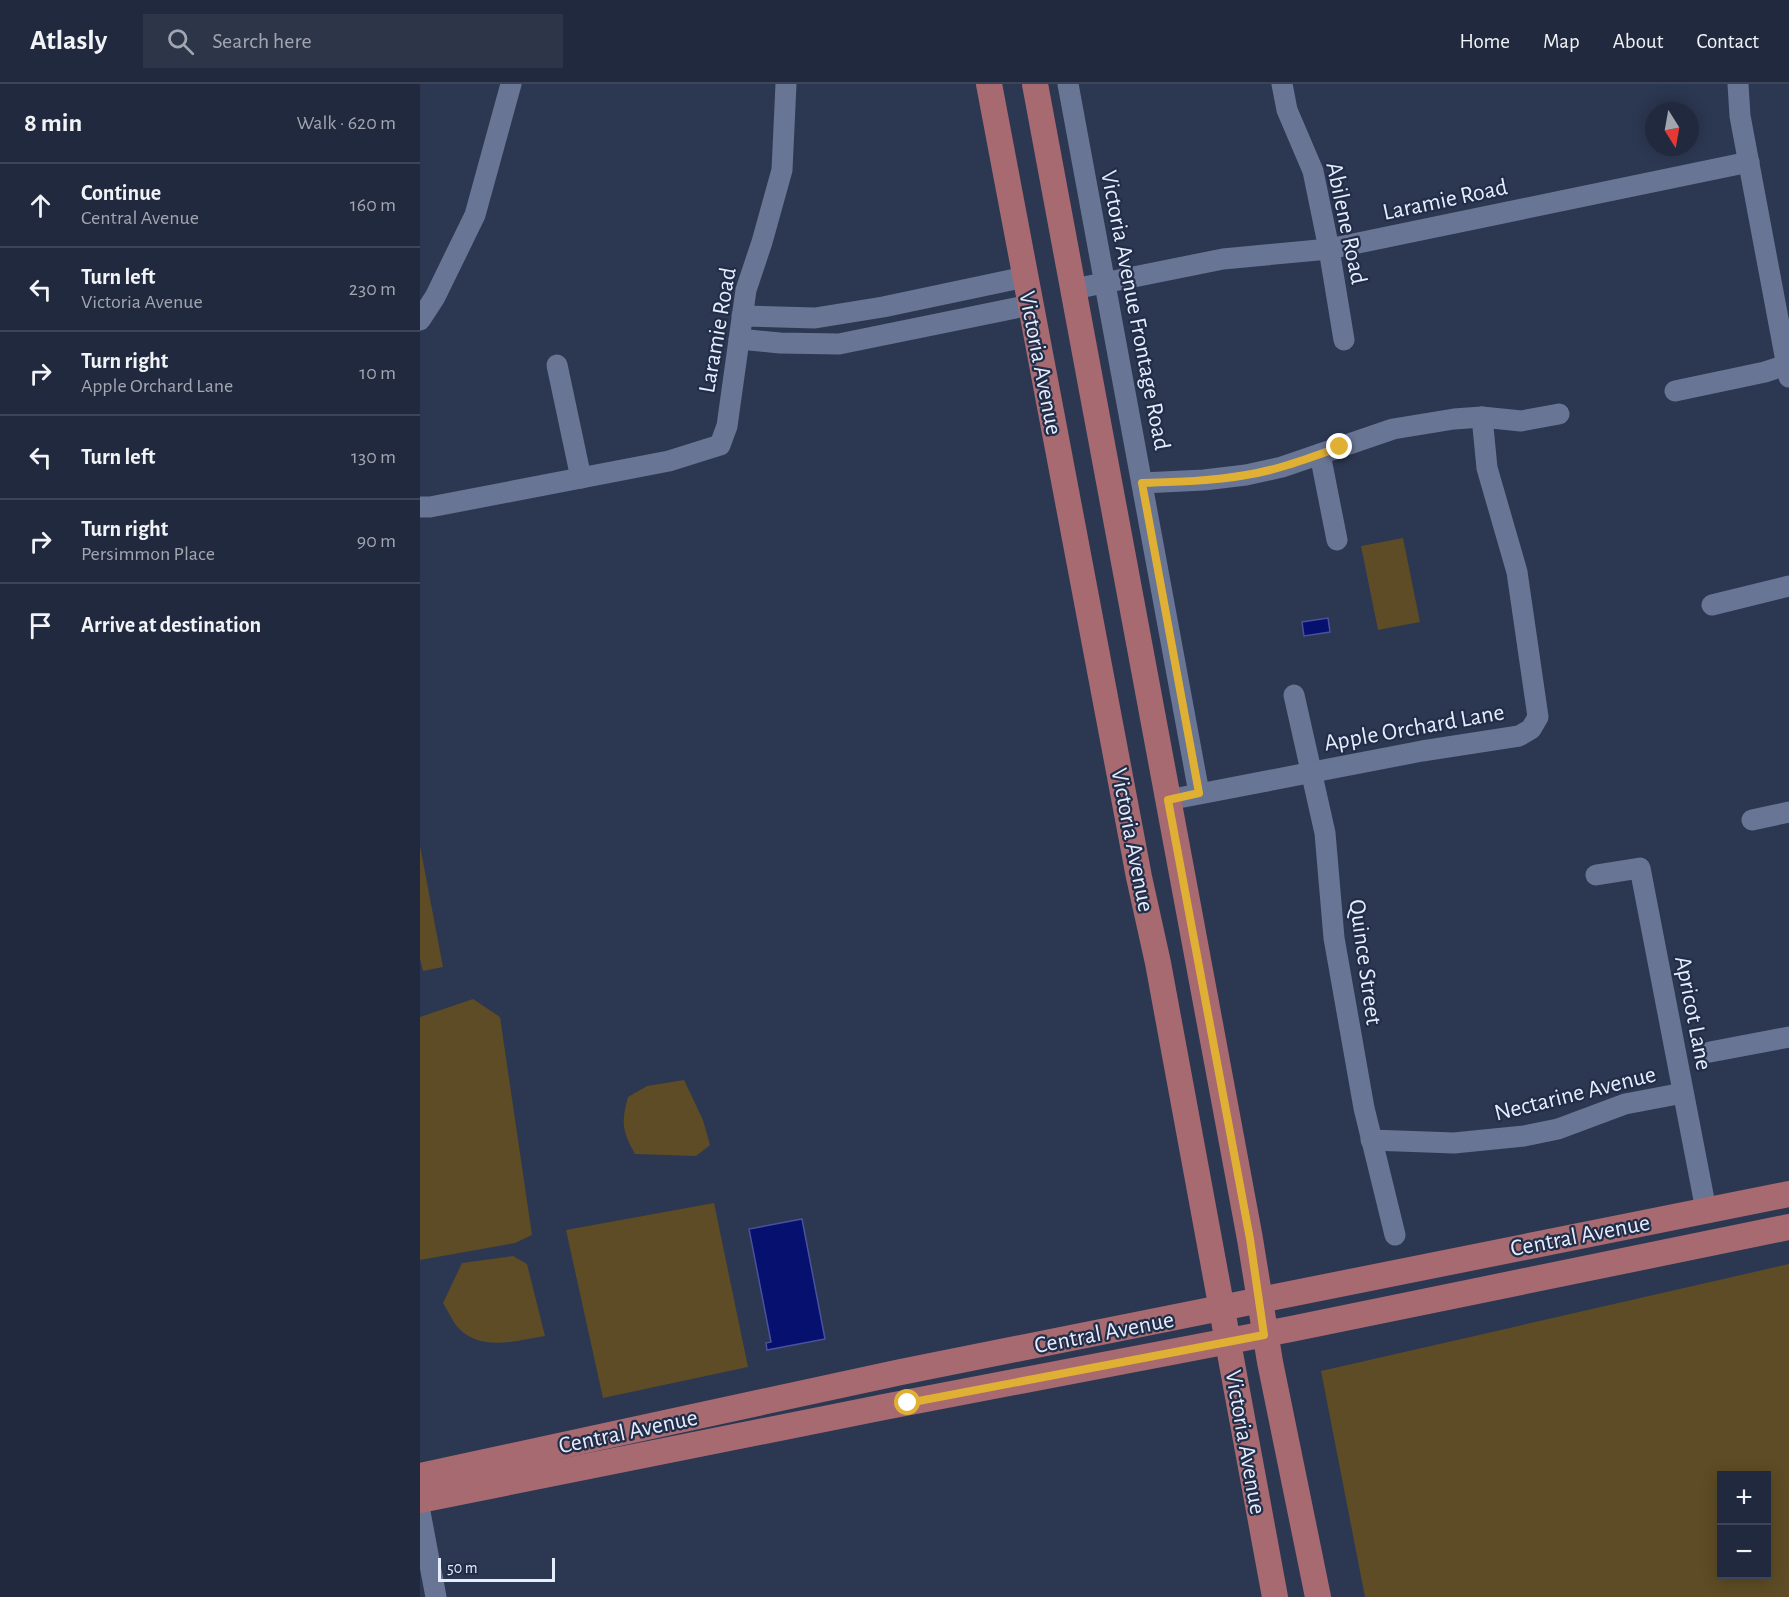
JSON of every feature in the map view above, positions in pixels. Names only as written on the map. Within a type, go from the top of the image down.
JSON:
[{"type":"main road","name":"Victoria Avenue","points":[[988,84],[1223,1308],[1275,1597]]},
{"type":"main road","name":"Victoria Avenue","points":[[1035,84],[1250,1239],[1264,1335],[1318,1597]]},
{"type":"main road","name":"Central Avenue","points":[[420,1476],[901,1372],[1789,1194]]},
{"type":"main road","name":"Central Avenue","points":[[420,1500],[884,1407],[1264,1335],[1789,1227]]},
{"type":"street","points":[[420,320],[435,297],[475,215],[511,84]]},
{"type":"street","name":"Laramie Road","points":[[420,507],[430,507],[669,461],[720,445],[727,426],[746,290],[782,170],[786,84]]},
{"type":"street","name":"Victoria Avenue Frontage Road","points":[[1068,84],[1199,793]]},
{"type":"street","name":"Abilene Road","points":[[1282,84],[1287,110],[1313,171],[1344,340]]},
{"type":"street","points":[[1675,391],[1788,369],[1740,116],[1738,84]]},
{"type":"street","name":"Laramie Road","points":[[1074,289],[1223,259],[1329,249],[1749,162]]},
{"type":"street","points":[[742,316],[815,318],[892,305],[1025,277]]},
{"type":"street","points":[[739,339],[780,343],[839,344],[1030,305]]},
{"type":"street","points":[[557,365],[580,478]]},
{"type":"street","points":[[1142,483],[1246,475],[1282,467],[1393,429],[1454,419],[1482,417],[1521,421],[1559,414]]},
{"type":"street","name":"Apple Orchard Lane","points":[[1168,800],[1311,771],[1484,740],[1520,736],[1531,729],[1538,717],[1517,572],[1486,468],[1482,417]]},
{"type":"street","points":[[1320,454],[1336,540]]},
{"type":"street","points":[[1712,605],[1789,586]]},
{"type":"street","name":"Quince Street","points":[[1294,695],[1325,832],[1334,938],[1371,1140],[1395,1235]]},
{"type":"street","points":[[1752,820],[1789,812]]},
{"type":"street","name":"Apricot Lane","points":[[1596,875],[1640,868],[1706,1210]]},
{"type":"street","points":[[1710,1052],[1789,1037]]},
{"type":"street","name":"Nectarine Avenue","points":[[1371,1140],[1454,1143],[1524,1136],[1558,1129],[1625,1104],[1683,1093]]},
{"type":"street","points":[[420,1512],[436,1597]]},
{"type":"shaded area","points":[[1403,538],[1420,622],[1378,630],[1361,546]]},
{"type":"shaded area","points":[[1328,618],[1330,632],[1304,636],[1302,622]]},
{"type":"shaded area","points":[[420,846],[443,967],[423,971],[420,959]]},
{"type":"shaded area","points":[[473,999],[500,1017],[532,1235],[515,1243],[420,1260],[420,1017]]},
{"type":"shaded area","points":[[684,1080],[703,1120],[710,1145],[696,1156],[635,1154],[627,1139],[624,1126],[628,1097],[647,1086]]},
{"type":"shaded area","points":[[714,1203],[748,1367],[603,1398],[566,1230]]},
{"type":"shaded area","points":[[802,1219],[825,1339],[767,1350],[766,1343],[771,1342],[749,1229]]},
{"type":"shaded area","points":[[513,1256],[527,1264],[545,1336],[497,1343],[474,1339],[455,1324],[443,1303],[462,1263]]},
{"type":"shaded area","points":[[1789,1264],[1789,1597],[1365,1597],[1321,1371]]},
{"type":"route","points":[[908,1403],[1264,1335],[1250,1239],[1168,800],[1199,793],[1142,483],[1246,475],[1282,467],[1340,447]]}]
